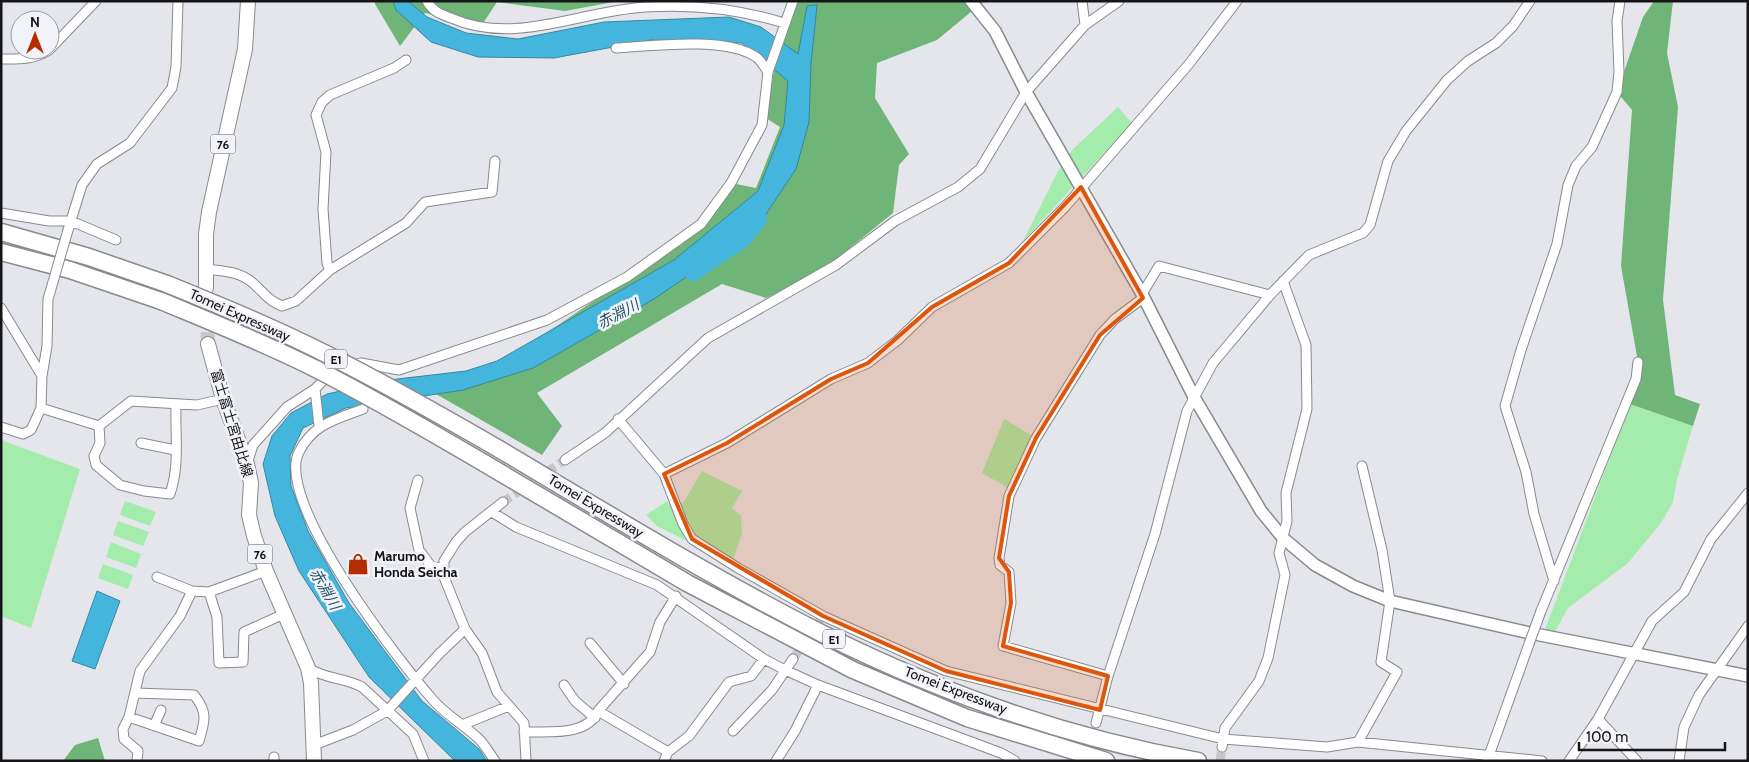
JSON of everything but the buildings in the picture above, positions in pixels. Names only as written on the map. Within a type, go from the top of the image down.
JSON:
[{"type":"highway","name":"Tomei Expressway","points":[[1,232],[89,257],[167,284],[252,318],[328,355],[401,393],[499,449],[732,586],[864,654],[918,677],[1031,719],[1092,737],[1198,761]]},
{"type":"highway","name":"Tomei Expressway","points":[[1,252],[70,270],[161,302],[246,336],[391,409],[687,583],[853,670],[990,726],[1106,761]]},
{"type":"main road","name":"76","points":[[206,288],[205,269],[209,212],[245,49],[248,1]]},
{"type":"main road","name":"富士富士宮由比線","points":[[208,344],[223,399],[247,464],[251,483],[249,515],[266,571],[308,668],[311,682],[314,761]]},
{"type":"street","points":[[60,39],[96,1]]},
{"type":"street","points":[[1,428],[23,434],[31,430],[41,408],[42,376],[47,346],[48,298],[82,185],[97,164],[130,143],[172,88],[176,67],[178,1]]},
{"type":"street","points":[[427,1],[433,10],[477,27],[515,30],[601,12],[646,7],[726,9],[783,28]]},
{"type":"street","points":[[247,464],[253,445],[287,408],[315,389],[334,368],[361,363],[399,370],[547,320],[627,277],[701,224],[731,183],[762,125],[768,72],[793,1]]},
{"type":"street","points":[[971,1],[995,31],[1026,92],[1142,296],[1194,397],[1261,511],[1283,538],[1315,565],[1353,586],[1390,601],[1632,654],[1748,676]]},
{"type":"street","points":[[1082,1],[1085,25]]},
{"type":"street","points":[[565,460],[605,433],[708,338],[836,265],[895,221],[958,187],[980,169],[1026,92],[1085,25],[1119,1]]},
{"type":"street","points":[[664,474],[727,443],[831,379],[868,363],[898,340],[932,307],[1009,263],[1065,208],[1081,187],[1189,64],[1237,1]]},
{"type":"street","points":[[1096,723],[1108,676],[1155,534],[1187,411],[1213,362],[1270,295],[1309,254],[1363,233],[1370,224],[1388,161],[1406,131],[1447,80],[1468,61],[1496,44],[1513,26],[1530,1]]},
{"type":"street","points":[[1554,581],[1534,514],[1524,463],[1505,406],[1521,350],[1557,244],[1568,185],[1576,166],[1592,147],[1617,92],[1619,72],[1617,21],[1620,1]]},
{"type":"street","points":[[616,48],[677,44],[722,45],[756,57],[768,72]]},
{"type":"street","points":[[330,270],[327,263],[323,209],[326,152],[316,115],[322,102],[330,95],[394,68],[406,60]]},
{"type":"street","points":[[205,269],[233,272],[253,283],[269,301],[282,306],[296,301],[330,270],[406,223],[425,202],[492,192],[495,161]]},
{"type":"street","points":[[1,212],[49,221],[71,221],[116,240]]},
{"type":"street","points":[[1108,676],[1003,646],[1011,603],[1009,572],[1000,565],[999,558],[1009,496],[1036,438],[1100,335],[1142,296],[1159,266],[1270,295]]},
{"type":"street","points":[[1223,743],[1225,728],[1259,681],[1268,658],[1285,575],[1279,553],[1287,521],[1286,493],[1288,480],[1307,409],[1306,345],[1283,281]]},
{"type":"street","points":[[1,308],[42,376]]},
{"type":"street","points":[[1488,758],[1541,611],[1636,379],[1638,362]]},
{"type":"street","points":[[315,389],[314,400],[319,426]]},
{"type":"street","points":[[99,426],[131,401],[152,400],[176,405],[197,405],[223,399]]},
{"type":"street","points":[[99,426],[100,443],[94,456],[96,466],[120,485],[144,491],[170,494],[177,466],[175,450],[176,405]]},
{"type":"street","points":[[41,408],[99,426]]},
{"type":"street","points":[[363,409],[319,426],[304,443],[295,463],[295,476],[303,500],[318,535],[346,584],[385,641],[434,702],[480,740],[495,761]]},
{"type":"street","points":[[618,419],[664,474],[683,524],[692,539],[738,568],[823,616],[946,671],[1223,743],[1327,747],[1358,742],[1488,758],[1542,761]]},
{"type":"street","points":[[141,443],[175,450]]},
{"type":"street","points":[[1358,742],[1397,672],[1381,662],[1390,601],[1382,550],[1362,466]]},
{"type":"street","points":[[418,480],[410,508],[419,550],[431,566],[444,569]]},
{"type":"street","points":[[1569,761],[1598,719],[1652,620],[1684,592],[1711,539],[1748,493]]},
{"type":"street","points":[[503,502],[465,532],[456,542],[444,561],[444,577],[453,603],[465,629],[482,653],[497,692],[524,723],[526,761]]},
{"type":"street","points":[[492,512],[516,526],[657,585],[676,596],[764,659],[785,670],[818,685],[1001,752],[1016,761]]},
{"type":"street","points":[[157,577],[192,591],[209,592],[266,571]]},
{"type":"street","points":[[137,761],[138,751],[124,739],[123,729],[129,718],[140,671],[180,616],[192,591]]},
{"type":"street","points":[[209,592],[217,617],[219,663],[243,662],[244,632],[284,614]]},
{"type":"street","points":[[524,732],[576,730],[597,715],[650,652],[660,622],[676,596]]},
{"type":"street","points":[[1679,761],[1684,727],[1699,695],[1748,626]]},
{"type":"street","points":[[314,745],[353,730],[387,711],[465,629]]},
{"type":"street","points":[[590,643],[624,684]]},
{"type":"street","points":[[664,761],[668,752],[689,736],[729,682],[751,676],[764,659]]},
{"type":"street","points":[[733,731],[772,690],[793,660]]},
{"type":"street","points":[[308,668],[322,676],[353,682],[362,687],[413,734],[424,761]]},
{"type":"street","points":[[564,685],[575,701],[597,715],[668,752]]},
{"type":"street","points":[[776,761],[795,731],[818,685]]},
{"type":"street","points":[[129,718],[199,741],[204,725],[204,707],[194,695],[135,693]]},
{"type":"street","points":[[462,725],[509,706]]},
{"type":"street","points":[[154,726],[161,710]]},
{"type":"street","points":[[1598,719],[1636,761]]},
{"type":"highlighted area","points":[[1081,187],[1143,298],[1100,335],[1036,438],[1009,496],[999,558],[1009,572],[1011,603],[1003,646],[1108,676],[1100,710],[946,671],[823,616],[692,539],[664,474],[727,443],[831,379],[868,363],[932,307],[1009,263]]},
{"type":"green space","points":[[375,1],[619,1],[565,11],[497,2],[482,25],[425,13],[400,46]]},
{"type":"green space","points":[[798,1],[984,1],[937,40],[877,63],[875,98],[909,154],[899,165],[893,213],[820,272],[766,298],[722,284],[537,393],[562,426],[542,455],[436,394],[479,379],[595,300],[701,224],[731,183],[756,188],[780,127],[766,118],[778,47]]},
{"type":"green space","points":[[1654,1],[1673,1],[1667,53],[1678,107],[1663,300],[1675,395],[1700,404],[1693,426],[1630,404],[1638,362],[1621,266],[1632,110],[1617,92],[1643,17]]},
{"type":"green space","points":[[1118,107],[1132,123],[1023,241],[1058,171],[1072,150]]},
{"type":"green space","points":[[1630,404],[1693,426],[1677,479],[1673,502],[1661,523],[1628,563],[1568,608],[1552,637],[1543,635]]},
{"type":"green space","points":[[1004,419],[1036,438],[1012,490],[982,473]]},
{"type":"green space","points":[[1,440],[80,469],[31,628],[1,616]]},
{"type":"green space","points":[[702,471],[742,491],[732,508],[741,516],[742,533],[732,563],[657,526],[646,515],[667,501],[674,512],[685,500]]},
{"type":"green space","points":[[125,501],[156,512],[150,526],[120,515]]},
{"type":"green space","points":[[118,521],[149,532],[143,546],[113,535]]},
{"type":"green space","points":[[111,542],[141,554],[136,568],[106,557]]},
{"type":"green space","points":[[103,564],[133,575],[128,589],[98,578]]},
{"type":"green space","points":[[98,738],[105,761],[63,761],[75,745]]},
{"type":"water","points":[[393,1],[408,1],[427,17],[466,33],[518,39],[604,22],[729,17],[761,27],[798,54],[807,6],[817,5],[811,64],[809,122],[796,169],[756,229],[654,299],[533,368],[463,390],[346,408],[303,428],[290,456],[291,486],[308,531],[349,603],[422,701],[479,749],[487,761],[455,761],[369,677],[299,571],[275,516],[263,464],[272,436],[291,413],[327,394],[389,380],[466,371],[497,361],[674,260],[758,191],[784,125],[788,81],[742,43],[651,40],[554,58],[478,57],[431,42],[396,10]]},
{"type":"water","points":[[97,591],[120,601],[95,669],[72,661]]},
{"type":"waterway","name":"赤淵川","points":[[693,272],[742,239],[758,219]]},
{"type":"tunnel","points":[[206,290],[208,344]]},
{"type":"tunnel","points":[[503,502],[565,460]]},
{"type":"tunnel","points":[[793,659],[823,616]]},
{"type":"tunnel","points":[[1220,761],[1222,747]]},
{"type":"place","name":"Marumo Honda Seicha","points":[[358,564]]}]
